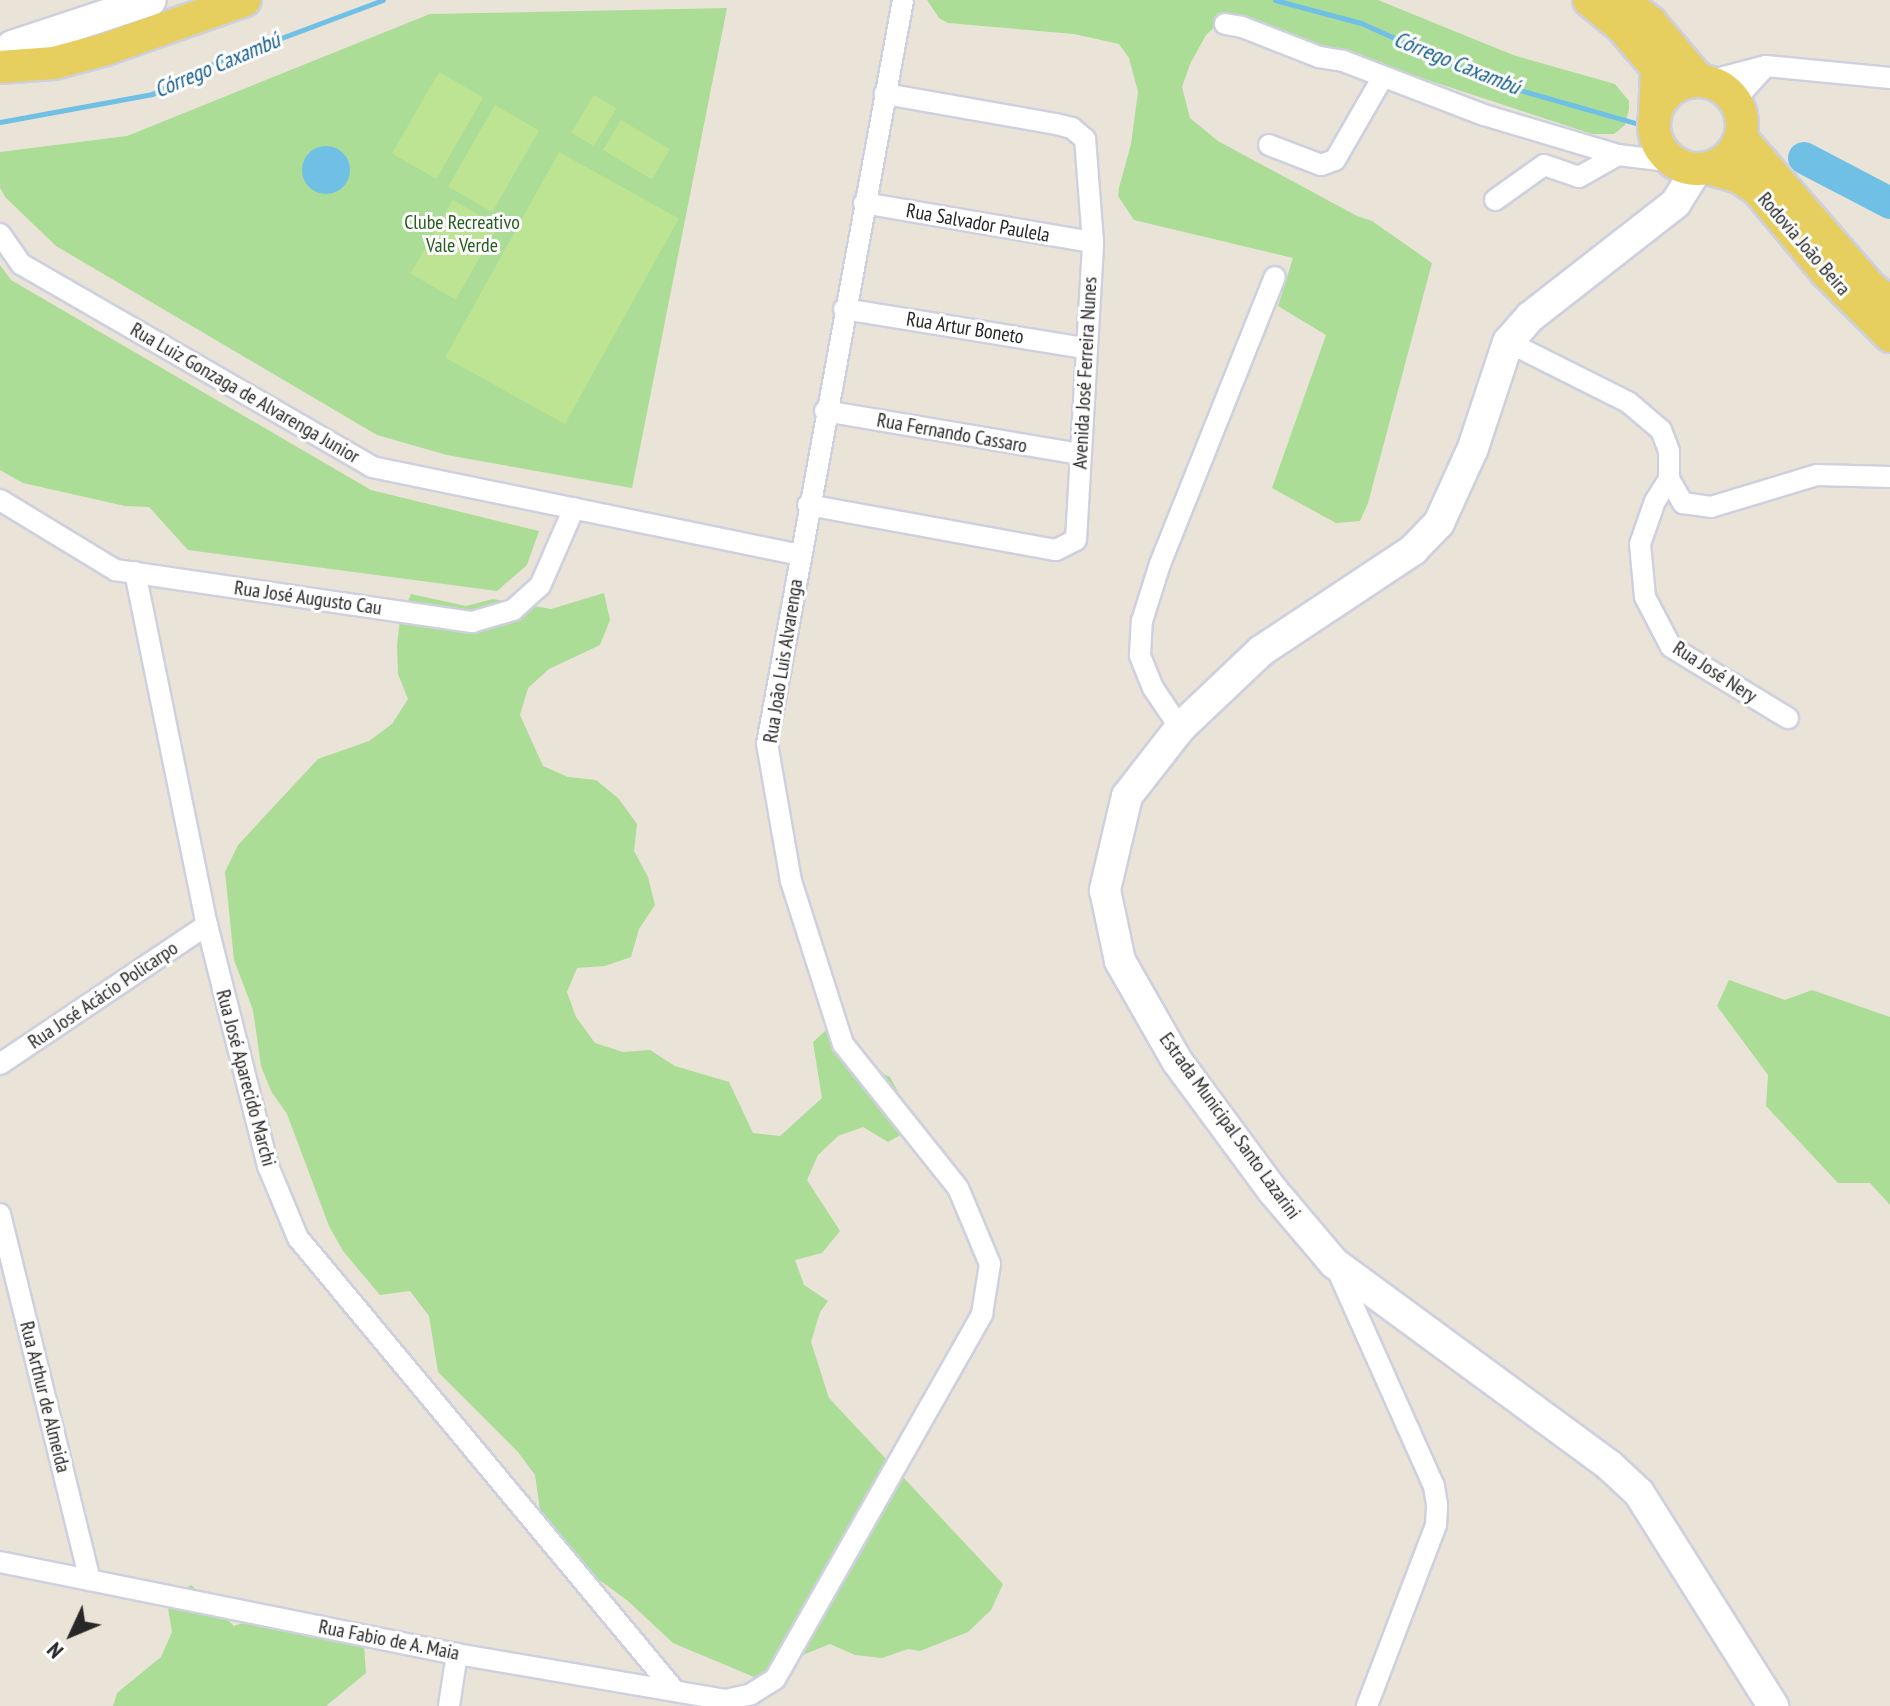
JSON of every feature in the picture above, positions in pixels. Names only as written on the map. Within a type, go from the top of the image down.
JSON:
[{"type":"main road","points":[[4,53],[99,35],[189,0]]},
{"type":"main road","points":[[4,53],[54,63],[106,49],[245,0]]},
{"type":"main road","points":[[1589,0],[1622,27],[1657,68],[1655,115],[1658,142],[1693,167],[1729,158],[1741,138],[1741,112],[1735,100],[1705,81],[1651,23],[1621,0]]},
{"type":"main road","points":[[1655,115],[1659,104],[1676,86],[1705,81]]},
{"type":"main road","name":"Rodovia João Beira","points":[[1741,138],[1871,288],[1890,303]]},
{"type":"main road","name":"Rodovia João Beira","points":[[1693,167],[1739,177],[1758,190],[1827,273],[1890,336]]},
{"type":"street","points":[[4,53],[151,0]]},
{"type":"street","name":"Rua João Luis Alvarenga","points":[[775,1679],[982,1314],[990,1264],[976,1223],[958,1188],[843,1044],[791,881],[767,744],[825,411],[902,4]]},
{"type":"street","points":[[1225,24],[1242,27],[1484,115],[1618,155],[1693,167]]},
{"type":"street","points":[[1735,100],[1766,66]]},
{"type":"street","points":[[1705,81],[1766,66],[1890,78]]},
{"type":"street","points":[[1269,145],[1321,165],[1335,160],[1383,77]]},
{"type":"street","name":"Avenida José Ferreira Nunes","points":[[808,505],[1056,550],[1076,540],[1093,242],[1085,139],[1072,128],[885,94]]},
{"type":"street","points":[[1495,200],[1544,165],[1579,177],[1618,155]]},
{"type":"street","name":"Estrada Municipal Santo Lazarini","points":[[1693,167],[1676,203],[1530,317],[1508,342],[1473,448],[1439,523],[1413,550],[1261,651],[1180,728],[1127,796],[1105,890],[1120,961],[1177,1061],[1273,1191],[1334,1263],[1609,1465],[1639,1493],[1773,1706]]},
{"type":"street","name":"Rua Salvador Paulela","points":[[864,203],[1093,242]]},
{"type":"street","name":"Rua Luiz Gonzaga de Alvarenga Junior","points":[[0,234],[21,264],[372,467],[799,555]]},
{"type":"street","points":[[1180,728],[1153,688],[1140,655],[1142,621],[1160,564],[1275,277]]},
{"type":"street","name":"Rua Artur Boneto","points":[[844,309],[1086,348]]},
{"type":"street","points":[[1508,342],[1628,402],[1661,430],[1669,451],[1669,479],[1683,503],[1711,507],[1817,475],[1890,477]]},
{"type":"street","name":"Rua Fernando Cassaro","points":[[825,411],[1079,454]]},
{"type":"street","name":"Rua José Nery","points":[[1669,479],[1655,501],[1640,544],[1645,597],[1671,647],[1788,718]]},
{"type":"street","name":"Rua José Augusto Cau","points":[[0,500],[115,570],[472,622],[513,610],[540,586],[574,508]]},
{"type":"street","name":"Rua José Aparecido Marchi","points":[[135,572],[207,925],[268,1166],[298,1238],[675,1691]]},
{"type":"street","name":"Rua José Acácio Policarpo","points":[[0,1064],[207,925]]},
{"type":"street","name":"Rua Arthur de Almeida","points":[[0,1214],[90,1580]]},
{"type":"street","points":[[1334,1263],[1434,1486],[1437,1506],[1436,1525],[1367,1706]]},
{"type":"street","name":"Rua Fabio de A. Maia","points":[[0,1562],[457,1654],[726,1700],[751,1694],[775,1679]]},
{"type":"street","points":[[449,1706],[457,1654]]},
{"type":"green space","points":[[927,0],[1378,0],[1513,55],[1615,84],[1629,101],[1629,109],[1625,125],[1614,134],[1592,134],[1242,19],[1218,24],[1206,35],[1182,87],[1190,118],[1218,141],[1357,216],[1372,221],[1432,263],[1368,503],[1360,521],[1336,523],[1272,488],[1326,335],[1278,306],[1293,258],[1134,220],[1118,196],[1131,144],[1138,92],[1129,58],[1119,44],[1074,34],[948,23],[939,18]]},
{"type":"green space","name":"Clube Recreativo Vale Verde","points":[[727,8],[632,488],[447,455],[377,435],[56,246],[6,198],[0,188],[0,152],[127,136],[430,14]]},
{"type":"green space","points":[[439,72],[483,98],[436,179],[392,153]]},
{"type":"green space","points":[[594,95],[616,108],[594,146],[571,133]]},
{"type":"green space","points":[[495,105],[539,130],[492,212],[448,186]]},
{"type":"green space","points":[[621,120],[670,149],[652,179],[603,150]]},
{"type":"green space","points":[[559,152],[679,218],[565,424],[445,358]]},
{"type":"green space","points":[[453,200],[498,226],[456,300],[410,274]]},
{"type":"green space","points":[[0,265],[11,280],[371,490],[539,531],[527,565],[497,591],[188,550],[149,507],[125,506],[23,483],[0,470]]},
{"type":"green space","points":[[604,593],[610,620],[600,645],[549,669],[528,688],[520,715],[543,766],[568,777],[596,780],[618,798],[637,824],[634,851],[648,877],[655,905],[639,929],[631,957],[605,966],[577,968],[567,992],[576,1017],[595,1043],[623,1052],[650,1050],[675,1066],[729,1082],[753,1133],[780,1136],[822,1098],[813,1042],[834,1023],[865,1066],[890,1077],[904,1103],[913,1128],[888,1142],[863,1127],[838,1136],[818,1155],[807,1180],[840,1231],[822,1253],[795,1260],[804,1285],[828,1301],[820,1312],[811,1342],[829,1398],[1003,1584],[991,1610],[968,1632],[920,1651],[908,1649],[882,1658],[855,1655],[830,1644],[805,1654],[782,1670],[754,1677],[673,1643],[628,1601],[602,1582],[577,1572],[543,1530],[535,1475],[518,1452],[438,1372],[429,1316],[410,1291],[380,1295],[343,1251],[329,1226],[287,1114],[271,1091],[261,1066],[253,1010],[234,960],[225,872],[238,845],[318,759],[369,741],[392,724],[408,699],[398,674],[397,646],[400,619],[411,594],[466,606],[493,599],[551,609]]},
{"type":"green space","points":[[1729,980],[1785,1000],[1812,990],[1890,1017],[1890,1205],[1870,1183],[1838,1183],[1766,1106],[1768,1075],[1717,1006]]},
{"type":"green space","points":[[191,1585],[234,1626],[260,1617],[364,1645],[366,1673],[326,1706],[113,1706],[117,1693],[161,1657],[172,1632],[167,1602]]},
{"type":"water","points":[[326,146],[343,153],[350,170],[343,187],[326,194],[309,187],[302,170],[309,153]]},
{"type":"waterway","name":"Córrego Caxambú","points":[[0,122],[152,94],[217,62],[383,0]]},
{"type":"waterway","name":"Córrego Caxambú","points":[[1275,0],[1361,23],[1495,83],[1639,124]]},
{"type":"waterway","name":"Córrego Caxambú","points":[[1804,158],[1890,203]]}]
